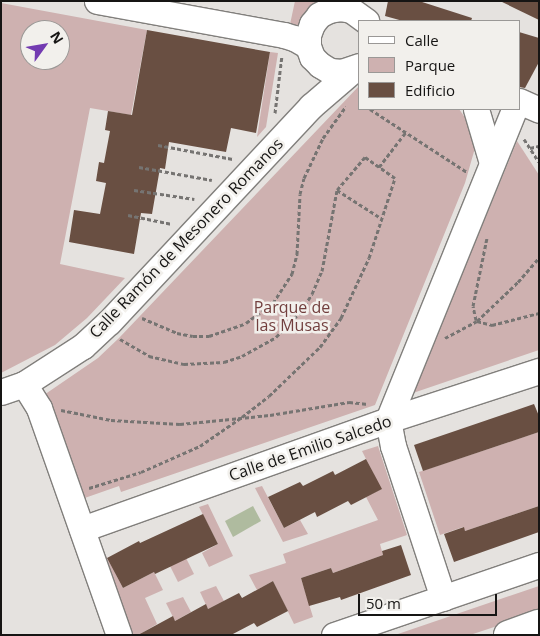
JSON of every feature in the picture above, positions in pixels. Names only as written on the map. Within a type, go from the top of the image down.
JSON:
[{"type":"main road","points":[[508,635],[539,624]]},
{"type":"street","points":[[97,1],[284,35],[294,38],[330,71],[342,72],[356,68]]},
{"type":"street","name":"Calle Ramón de Mesonero Romanos","points":[[312,105],[319,84],[308,35],[312,24],[319,16],[329,10],[351,9]]},
{"type":"street","name":"Calle Ramón de Mesonero Romanos","points":[[21,393],[83,346],[109,322],[312,105],[356,68]]},
{"type":"street","points":[[520,101],[539,110]]},
{"type":"street","points":[[476,110],[482,168]]},
{"type":"street","points":[[443,598],[381,412],[482,168],[513,110]]},
{"type":"street","name":"Calle de Emilio Salcedo","points":[[82,529],[381,412],[539,371]]},
{"type":"street","points":[[21,393],[69,493],[119,635]]},
{"type":"street","points":[[334,635],[539,565]]},
{"type":"path","points":[[274,118],[283,51]]},
{"type":"path","points":[[137,315],[162,328],[177,333],[209,336],[246,323],[273,303],[292,274],[297,254],[300,194],[304,178],[323,138],[348,104]]},
{"type":"path","points":[[372,110],[406,132],[482,168]]},
{"type":"path","points":[[378,167],[406,132]]},
{"type":"path","points":[[522,136],[539,162]]},
{"type":"path","points":[[158,144],[238,161]]},
{"type":"path","points":[[530,148],[539,146]]},
{"type":"path","points":[[69,493],[105,484],[200,446],[242,417],[306,361],[320,347],[341,318],[369,258],[395,178],[365,157],[336,190],[330,218],[327,250],[322,271],[312,294],[289,326],[262,347],[224,362],[184,364],[149,356],[117,337]]},
{"type":"path","points":[[139,167],[213,180]]},
{"type":"path","points":[[134,190],[195,199]]},
{"type":"path","points":[[336,190],[381,218]]},
{"type":"path","points":[[128,215],[178,225]]},
{"type":"path","points":[[477,321],[473,306],[488,231]]},
{"type":"path","points":[[442,340],[477,321],[518,282],[539,258]]},
{"type":"path","points":[[477,321],[492,325],[539,313]]},
{"type":"path","points":[[21,393],[103,418],[134,422],[180,424],[349,402],[381,412]]},
{"type":"green space","points":[[295,1],[324,1],[298,30],[289,29]]},
{"type":"green space","points":[[1,3],[147,30],[131,115],[90,108],[60,264],[125,278],[87,318],[55,345],[1,373]]},
{"type":"green space","points":[[270,52],[278,53],[266,127],[257,137]]},
{"type":"green space","name":"Parque de las Musas","points":[[358,87],[358,110],[460,110],[466,119],[475,148],[465,183],[375,405],[121,492],[119,486],[79,500],[41,397],[98,358]]},
{"type":"green space","points":[[517,141],[539,175],[539,350],[413,393]]},
{"type":"green space","points":[[539,432],[539,506],[465,531],[463,527],[440,535],[419,472]]},
{"type":"green space","points":[[378,446],[407,535],[380,544],[383,555],[333,573],[331,568],[301,578],[313,617],[294,624],[273,581],[257,590],[249,575],[286,563],[283,554],[378,520],[366,497],[381,489],[362,451]]},
{"type":"green space","points":[[262,486],[284,528],[300,520],[308,534],[283,542],[255,488]]},
{"type":"green space","points":[[208,504],[233,556],[209,567],[202,553],[218,544],[199,507]]},
{"type":"green space","points":[[102,548],[123,588],[154,572],[163,590],[145,598],[157,624],[142,633],[143,635],[127,635],[97,549]]},
{"type":"green space","points":[[186,558],[194,574],[178,582],[170,566]]},
{"type":"green space","points":[[216,586],[224,601],[208,609],[200,592]]},
{"type":"green space","points":[[539,586],[539,612],[470,635],[395,635]]},
{"type":"green space","points":[[183,597],[191,612],[175,621],[166,603]]},
{"type":"shaded area","points":[[253,506],[261,521],[233,537],[225,521]]},
{"type":"building","points":[[388,1],[419,1],[472,18],[471,20],[399,20],[385,16]]},
{"type":"building","points":[[500,1],[539,1],[539,20]]},
{"type":"building","points":[[147,30],[270,52],[256,133],[231,128],[226,152],[169,142],[165,169],[160,168],[152,214],[141,213],[134,254],[69,242],[74,210],[100,214],[106,183],[96,181],[99,162],[104,163],[110,131],[105,130],[108,111],[132,115]]},
{"type":"building","points":[[520,32],[539,38],[539,62],[525,88],[520,87]]},
{"type":"building","points":[[534,404],[539,416],[539,432],[423,471],[414,445]]},
{"type":"building","points":[[366,459],[382,489],[351,505],[348,501],[317,517],[315,512],[284,528],[268,497],[300,482],[303,486],[333,471],[335,475]]},
{"type":"building","points":[[539,506],[539,532],[454,562],[444,534],[464,527],[465,531]]},
{"type":"building","points":[[203,514],[218,544],[123,588],[107,558],[139,541],[140,543]]},
{"type":"building","points":[[401,545],[411,575],[341,600],[340,597],[309,606],[301,578],[331,568],[333,573],[383,555],[382,551]]},
{"type":"building","points":[[273,581],[288,611],[257,627],[254,623],[231,635],[138,635],[173,616],[175,621],[206,604],[208,609],[239,593],[242,598]]}]
